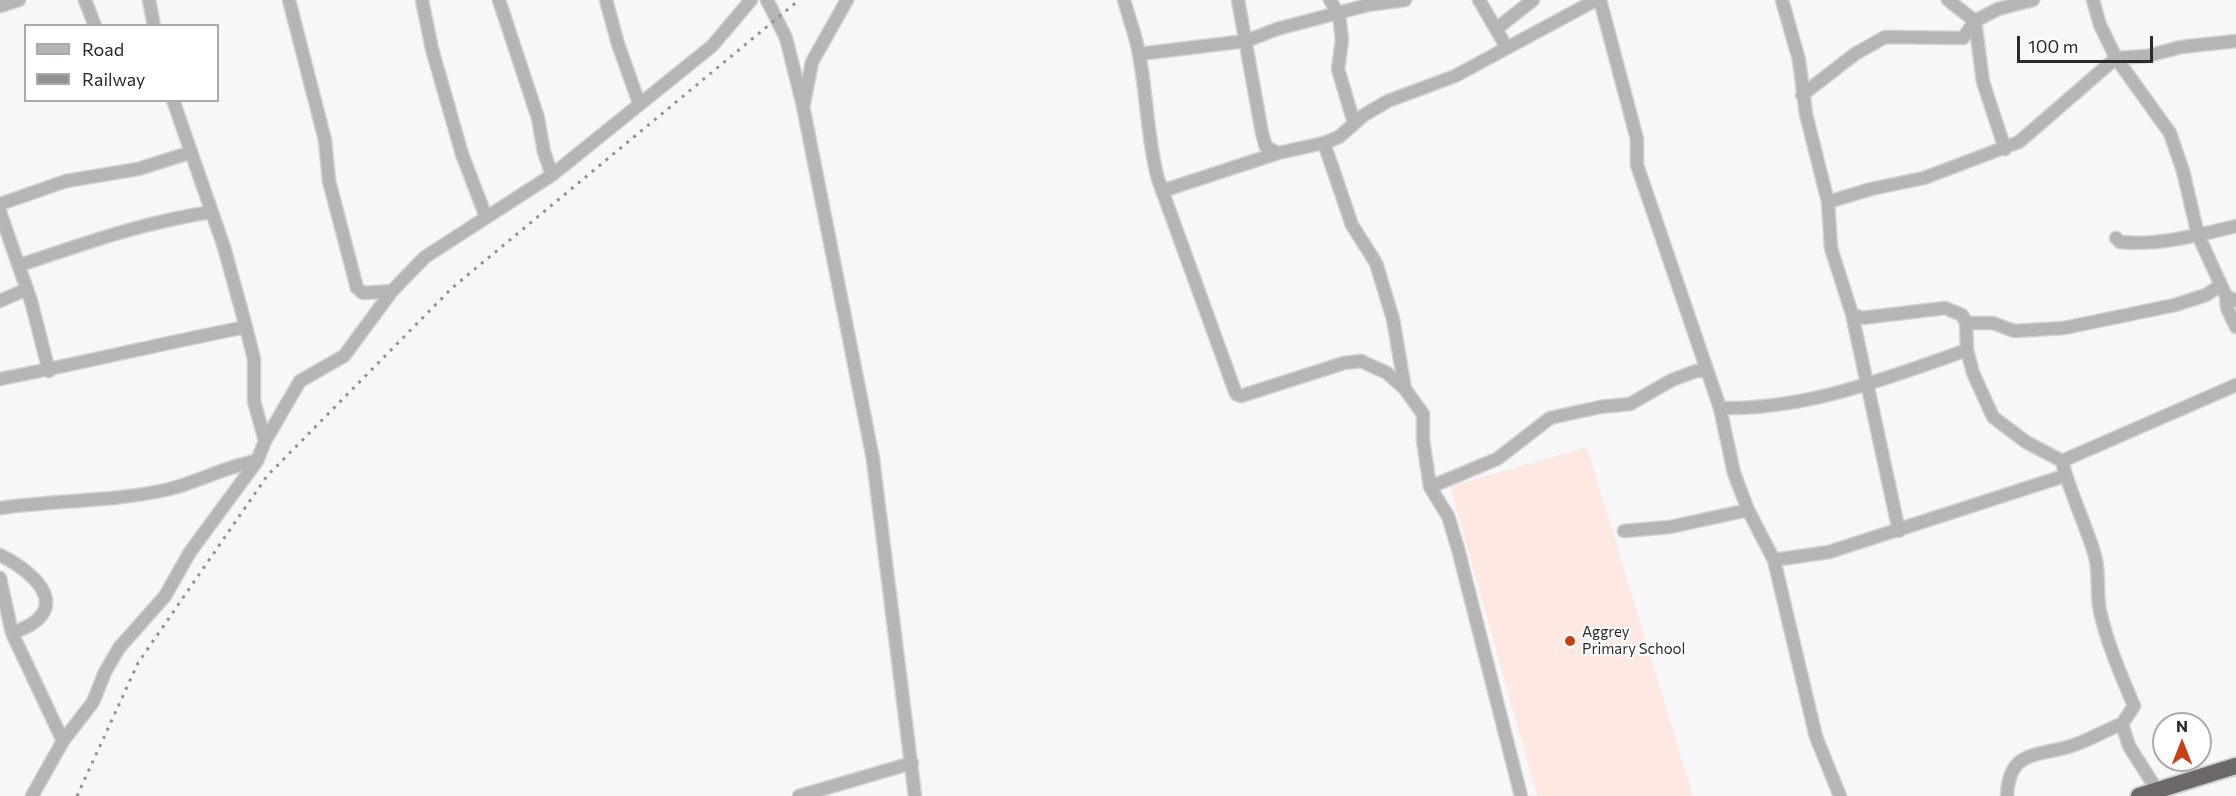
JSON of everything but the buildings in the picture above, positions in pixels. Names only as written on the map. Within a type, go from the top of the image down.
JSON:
[{"type":"highway","points":[[2139,796],[2236,766]]},
{"type":"street","points":[[0,6],[20,0]]},
{"type":"street","points":[[85,0],[94,24]]},
{"type":"street","points":[[149,0],[154,24]]},
{"type":"street","points":[[289,0],[325,140],[328,181],[357,288],[363,293],[392,291]]},
{"type":"street","points":[[422,0],[432,49],[462,154],[486,217]]},
{"type":"street","points":[[499,0],[538,118],[544,152],[552,174]]},
{"type":"street","points":[[606,0],[618,45],[639,104]]},
{"type":"street","points":[[32,796],[63,741],[93,702],[105,672],[119,648],[165,596],[190,552],[257,461],[265,441],[300,381],[344,356],[392,291],[425,257],[552,174],[712,46],[751,0]]},
{"type":"street","points":[[767,0],[786,38],[803,106],[873,459],[915,796]]},
{"type":"street","points":[[803,106],[812,62],[847,0]]},
{"type":"street","points":[[1124,0],[1139,54],[1144,101],[1151,130],[1152,155],[1162,192],[1236,394],[1241,396],[1344,363],[1361,361],[1387,373],[1405,389],[1424,414],[1423,440],[1430,487],[1448,516],[1456,541],[1521,796]]},
{"type":"street","points":[[1238,0],[1262,133],[1266,147],[1278,153]]},
{"type":"street","points":[[1330,0],[1339,15],[1342,40],[1338,69],[1354,123]]},
{"type":"street","points":[[1139,54],[1246,41],[1277,29],[1339,15],[1368,5],[1404,0]]},
{"type":"street","points":[[1479,0],[1507,48]]},
{"type":"street","points":[[1496,29],[1533,0]]},
{"type":"street","points":[[1162,192],[1278,153],[1324,143],[1339,137],[1354,123],[1388,101],[1455,76],[1598,0],[1637,139],[1637,165],[1720,408],[1734,473],[1748,510],[1774,560],[1816,737],[1840,796]]},
{"type":"street","points":[[1782,0],[1799,60],[1803,95],[1828,202],[1831,248],[1852,314],[1899,531]]},
{"type":"street","points":[[1948,0],[1975,21],[1983,82],[2005,149]]},
{"type":"street","points":[[1803,95],[1856,54],[1886,37],[1964,38],[1975,21],[1998,9],[2033,0]]},
{"type":"street","points":[[2093,0],[2100,25],[2116,58],[2170,133],[2183,171],[2198,236],[2228,294],[2227,308],[2236,327]]},
{"type":"street","points":[[1828,202],[1871,189],[1924,178],[2005,149],[2019,142],[2116,58],[2147,56],[2181,47],[2236,41]]},
{"type":"street","points":[[174,102],[189,153],[224,247],[246,327],[254,359],[253,390],[265,441]]},
{"type":"street","points":[[1324,143],[1352,225],[1376,263],[1393,319],[1405,389]]},
{"type":"street","points":[[0,204],[66,181],[138,169],[189,153]]},
{"type":"street","points":[[0,212],[20,265],[49,371]]},
{"type":"street","points":[[20,265],[119,231],[159,220],[211,212]]},
{"type":"street","points":[[2116,238],[2120,242],[2129,243],[2198,236],[2236,226]]},
{"type":"street","points":[[0,301],[27,289]]},
{"type":"street","points":[[1966,323],[1993,323],[2014,331],[2064,328],[2175,305],[2206,295],[2228,294]]},
{"type":"street","points":[[1852,314],[1862,318],[1945,308],[1962,315],[1966,323],[1967,350],[1973,373],[1993,417],[2026,442],[2062,461]]},
{"type":"street","points":[[0,379],[49,371],[149,346],[246,327]]},
{"type":"street","points":[[1720,408],[1781,404],[1866,386],[1967,350]]},
{"type":"street","points":[[1430,487],[1497,459],[1550,418],[1600,407],[1630,404],[1672,380],[1696,371],[1707,370]]},
{"type":"street","points":[[2062,461],[2236,385]]},
{"type":"street","points":[[0,508],[161,491],[213,475],[230,466],[257,461]]},
{"type":"street","points":[[2007,796],[2009,775],[2018,763],[2036,753],[2074,745],[2122,724],[2134,706],[2116,663],[2100,610],[2094,555],[2064,476],[2062,461]]},
{"type":"street","points":[[1774,560],[1829,552],[2064,476]]},
{"type":"street","points":[[1624,531],[1670,527],[1748,510]]},
{"type":"street","points":[[0,555],[13,561],[40,584],[48,597],[46,609],[39,618],[28,628],[12,633]]},
{"type":"street","points":[[0,578],[12,633],[63,741]]},
{"type":"street","points":[[2122,724],[2128,746],[2157,790]]},
{"type":"street","points":[[799,796],[912,763]]},
{"type":"shaded area","name":"Aggrey Primary School","points":[[1587,447],[1693,796],[1537,796],[1450,486]]},
{"type":"railway","points":[[77,796],[138,663],[267,476],[452,288],[799,0]]},
{"type":"place","name":"Aggrey Primary School","points":[[1570,641]]}]
